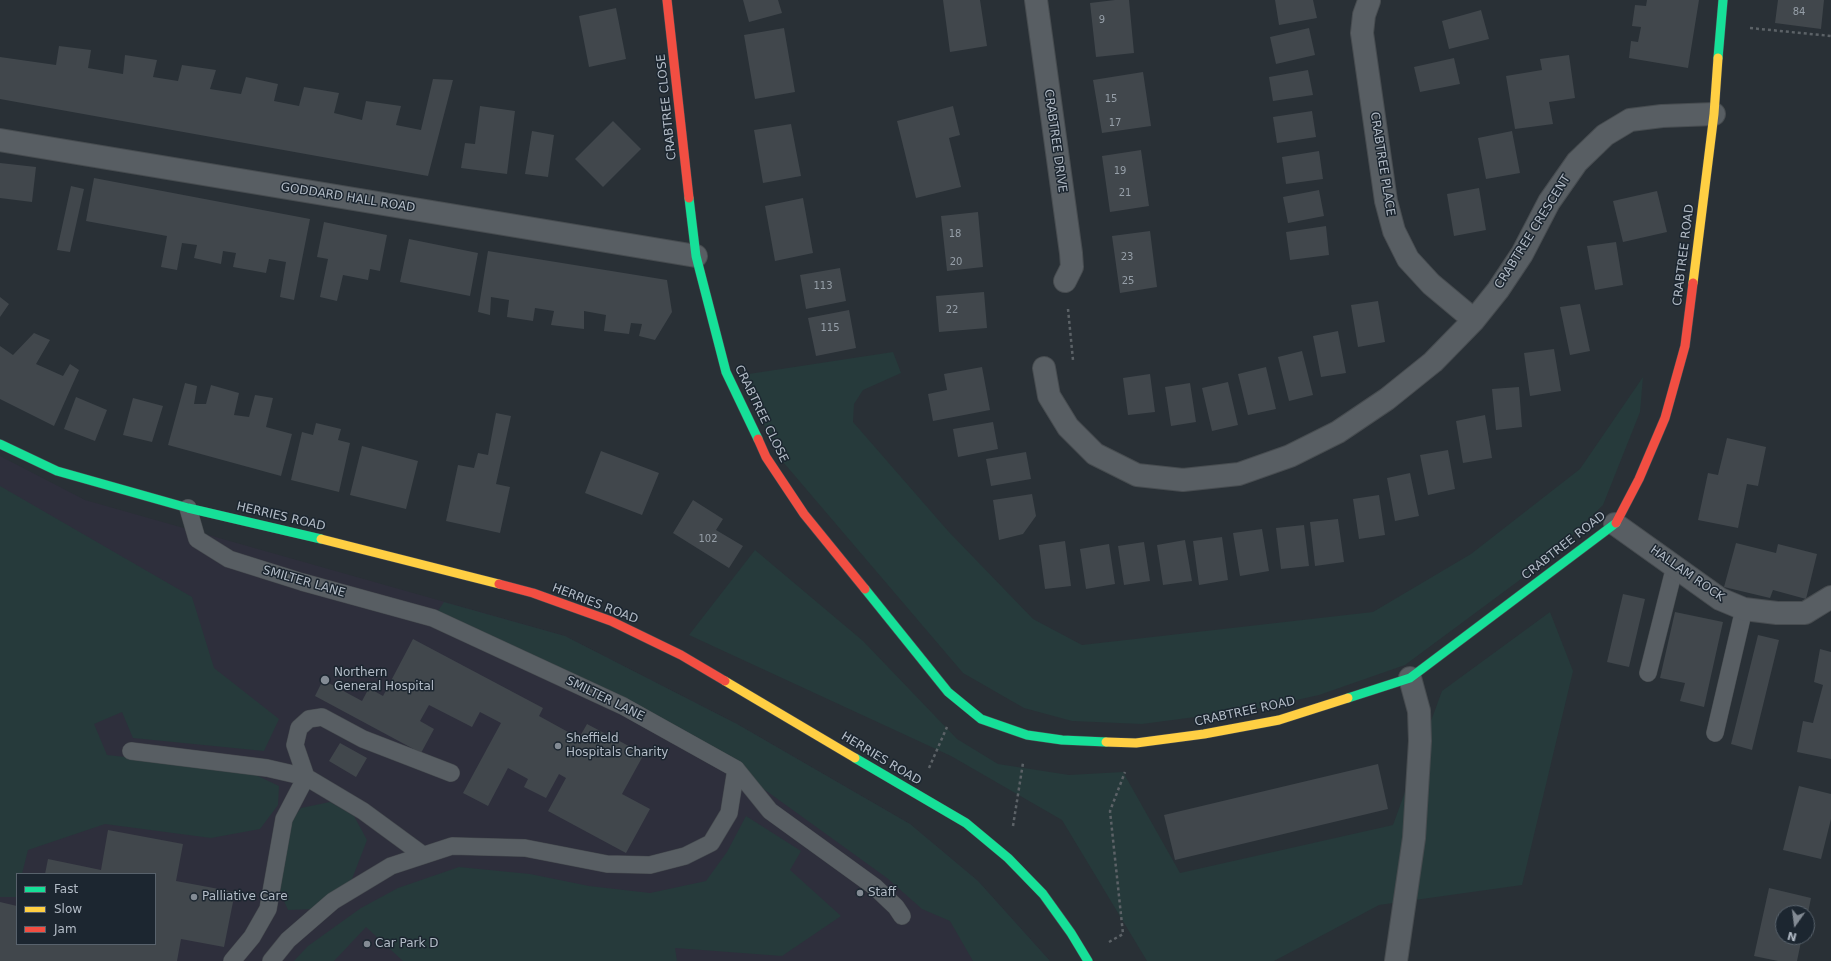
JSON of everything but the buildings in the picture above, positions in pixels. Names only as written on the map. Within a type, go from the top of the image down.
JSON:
[{"type":"street","name":"CRABTREE CLOSE","points":[[667,0],[696,256],[726,372],[766,457],[804,514],[948,692],[981,719],[1027,735]]},
{"type":"street","name":"CRABTREE DRIVE","points":[[1036,0],[1071,253],[1072,267],[1065,281]]},
{"type":"street","name":"CRABTREE ROAD","points":[[1027,735],[1062,740],[1136,743],[1204,734],[1278,720],[1410,678],[1615,524],[1639,479],[1665,418],[1685,346],[1714,114],[1723,0]]},
{"type":"street","name":"CRABTREE PLACE","points":[[1369,1],[1364,15],[1362,32],[1386,202],[1394,231],[1408,259],[1431,284],[1474,320]]},
{"type":"street","name":"CRABTREE CRESCENT","points":[[1044,368],[1049,396],[1068,428],[1095,454],[1136,475],[1182,480],[1239,474],[1290,456],[1338,432],[1387,398],[1433,362],[1474,320],[1498,290],[1522,254],[1549,202],[1577,162],[1606,135],[1630,120],[1662,116],[1714,114]]},
{"type":"street","name":"GODDARD HALL ROAD","points":[[0,140],[696,256]]},
{"type":"street","name":"HERRIES ROAD","points":[[0,444],[57,471],[188,508],[349,545],[533,593],[611,621],[681,655],[966,823],[1008,858],[1044,894],[1087,958]]},
{"type":"street","name":"HALLAM ROCK","points":[[1615,524],[1720,599],[1744,609],[1777,613],[1805,613],[1831,597]]},
{"type":"street","points":[[1396,961],[1414,838],[1420,741],[1419,711],[1410,678]]},
{"type":"lane","name":"SMILTER LANE","points":[[188,508],[197,539],[229,559],[302,582],[433,618],[623,706],[736,769]]},
{"type":"lane","points":[[1648,673],[1675,566]]},
{"type":"lane","points":[[1715,733],[1744,609]]},
{"type":"lane","points":[[232,961],[252,937],[268,909],[284,819],[306,777],[295,745],[299,728],[309,718],[322,717],[363,739],[451,773]]},
{"type":"lane","points":[[131,751],[267,768],[306,777],[363,811],[423,856]]},
{"type":"lane","points":[[271,961],[288,940],[333,901],[391,866],[452,846],[525,848],[607,864],[650,865],[685,856],[711,843],[729,813],[736,769]]},
{"type":"lane","points":[[736,769],[770,811],[874,887],[896,907],[902,916]]},
{"type":"path","points":[[1721,25],[1831,36]]},
{"type":"path","points":[[1068,319],[1072,348]]},
{"type":"path","points":[[916,794],[959,701]]},
{"type":"path","points":[[1008,858],[1027,735]]},
{"type":"path","points":[[1087,958],[1123,934],[1110,811],[1136,743]]},
{"type":"shaded area","name":"Northern General Hospital","points":[[0,456],[85,500],[565,636],[737,724],[910,824],[978,881],[1050,961],[0,961]]},
{"type":"green space","points":[[893,352],[901,373],[863,390],[854,404],[853,422],[948,531],[1033,619],[1082,645],[1373,612],[1471,554],[1580,469],[1643,377],[1640,412],[1603,505],[1548,559],[1405,665],[1319,695],[1256,709],[1142,724],[1072,721],[1024,708],[963,673],[778,456],[742,375]]},
{"type":"green space","points":[[0,486],[192,597],[214,668],[279,719],[264,751],[133,738],[122,712],[94,724],[107,755],[245,770],[279,786],[278,805],[260,829],[211,838],[105,824],[28,850],[22,873],[16,873],[16,897],[0,897]]},
{"type":"green space","points":[[755,550],[863,641],[957,739],[998,764],[1069,775],[1123,772],[1180,873],[1393,825],[1442,691],[1550,612],[1573,671],[1522,885],[1379,905],[1274,961],[1147,961],[1062,820],[951,756],[689,635]]},
{"type":"green space","points":[[444,602],[565,636],[737,724],[910,824],[978,881],[1050,961],[973,961],[950,921],[922,909],[887,878],[736,769],[433,618]]},
{"type":"green space","points":[[330,802],[354,816],[367,840],[352,879],[315,909],[288,910],[277,885],[289,824],[301,808]]},
{"type":"green space","points":[[746,816],[801,851],[790,870],[841,916],[782,956],[675,948],[677,961],[403,961],[366,927],[334,961],[294,961],[308,946],[361,908],[398,888],[459,867],[530,874],[589,886],[650,893],[706,881],[727,852]]},
{"type":"traffic: fast","points":[[1718,58],[1723,0]]},
{"type":"traffic: fast","points":[[689,198],[696,256],[726,372],[758,439]]},
{"type":"traffic: fast","points":[[0,444],[57,471],[188,508],[321,539]]},
{"type":"traffic: fast","points":[[1348,698],[1410,678],[1616,523]]},
{"type":"traffic: fast","points":[[865,589],[948,692],[981,719],[1027,735],[1062,740],[1106,742]]},
{"type":"traffic: fast","points":[[855,758],[966,823],[1008,858],[1043,894],[1071,933],[1088,961]]},
{"type":"traffic: slow","points":[[1693,283],[1714,114],[1718,58]]},
{"type":"traffic: slow","points":[[321,539],[499,584]]},
{"type":"traffic: slow","points":[[725,681],[855,758]]},
{"type":"traffic: slow","points":[[1106,742],[1136,743],[1204,734],[1279,720],[1348,698]]},
{"type":"traffic: jam","points":[[667,0],[689,198]]},
{"type":"traffic: jam","points":[[1616,523],[1639,479],[1665,418],[1685,346],[1693,283]]},
{"type":"traffic: jam","points":[[758,439],[766,457],[804,514],[865,589]]},
{"type":"traffic: jam","points":[[499,584],[533,593],[611,621],[681,655],[725,681]]},
{"type":"place","name":"Northern General Hospital","points":[[325,680]]},
{"type":"place","name":"Sheffield Hospitals Charity","points":[[558,746]]},
{"type":"place","name":"Staff","points":[[860,893]]},
{"type":"place","name":"Palliative Care","points":[[194,897]]},
{"type":"place","name":"Car Park D","points":[[367,944]]}]
